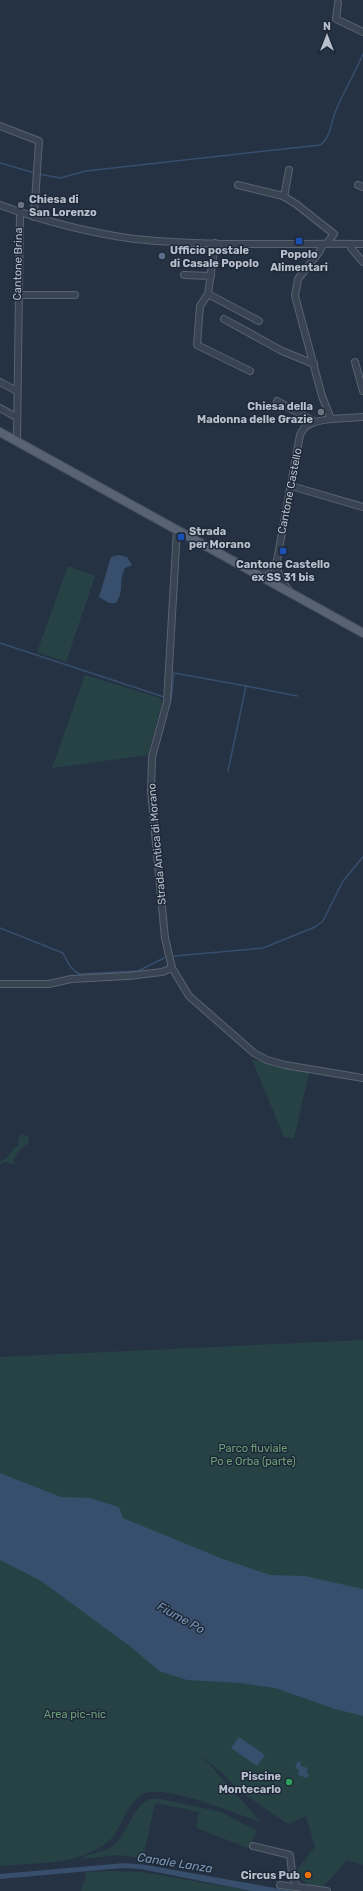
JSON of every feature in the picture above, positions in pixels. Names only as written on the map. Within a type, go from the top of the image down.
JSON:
[{"type":"main road","points":[[0,432],[290,591],[363,633]]},
{"type":"street","points":[[338,3],[336,19],[363,32]]},
{"type":"street","points":[[0,126],[40,141],[34,217]]},
{"type":"street","points":[[284,197],[289,170]]},
{"type":"street","points":[[238,185],[284,197],[334,234],[298,279],[295,296],[322,396],[331,419]]},
{"type":"street","points":[[0,205],[20,212]]},
{"type":"street","name":"Cantone Brina","points":[[17,441],[16,417],[20,212],[98,233],[166,242],[215,243]]},
{"type":"street","points":[[250,371],[197,345],[200,306],[208,294],[215,243],[363,244]]},
{"type":"street","points":[[351,244],[351,248],[363,262]]},
{"type":"street","points":[[184,275],[210,276]]},
{"type":"street","points":[[208,294],[259,321]]},
{"type":"street","points":[[18,295],[76,295]]},
{"type":"street","points":[[224,319],[282,351],[314,364]]},
{"type":"street","points":[[355,362],[363,391]]},
{"type":"street","points":[[0,382],[17,391]]},
{"type":"street","points":[[277,401],[315,422]]},
{"type":"street","points":[[0,408],[16,417]]},
{"type":"street","name":"Cantone Castello","points":[[273,582],[300,435],[305,426],[315,422],[331,419],[363,417]]},
{"type":"street","points":[[291,486],[363,507]]},
{"type":"street","name":"Strada Antica di Morano","points":[[176,529],[167,702],[152,758],[151,791],[165,938],[172,968],[189,996],[254,1053],[267,1060],[285,1065],[363,1078]]},
{"type":"street","points":[[252,571],[265,570],[276,564],[283,583],[290,591]]},
{"type":"street","points":[[0,984],[49,984],[71,979],[128,976],[162,972],[172,968]]},
{"type":"street","points":[[253,1846],[290,1855],[292,1873],[297,1887]]},
{"type":"street","points":[[280,1885],[327,1891]]},
{"type":"green space","points":[[68,566],[95,576],[66,662],[37,652]]},
{"type":"green space","points":[[85,675],[160,698],[162,703],[148,755],[52,768]]},
{"type":"green space","points":[[252,1060],[310,1070],[294,1138],[284,1137]]},
{"type":"green space","points":[[21,1134],[28,1136],[29,1143],[15,1156],[13,1162],[16,1165],[4,1162],[0,1165],[0,1161],[5,1159],[18,1145],[18,1140]]},
{"type":"green space","points":[[363,1340],[363,1865],[347,1860],[323,1887],[312,1889],[295,1872],[315,1847],[306,1816],[288,1824],[241,1792],[201,1755],[261,1822],[190,1798],[162,1792],[150,1792],[143,1794],[132,1803],[113,1837],[106,1844],[85,1855],[61,1861],[0,1866],[0,1357]]},
{"type":"green space","points":[[150,1799],[161,1799],[221,1812],[257,1831],[248,1848],[196,1828],[199,1812],[155,1803],[143,1858],[118,1855],[83,1859],[88,1855],[108,1849],[117,1842],[138,1809],[143,1803]]},
{"type":"green space","points":[[86,1872],[142,1872],[251,1891],[81,1891],[83,1883],[85,1882]]},
{"type":"water","points":[[118,555],[127,557],[132,565],[125,568],[119,598],[116,603],[109,603],[99,597],[111,557]]},
{"type":"water","name":"Fiume Po","points":[[0,1473],[61,1497],[90,1498],[119,1507],[123,1518],[223,1559],[270,1575],[305,1576],[363,1589],[363,1716],[335,1709],[275,1688],[239,1683],[187,1680],[159,1671],[131,1647],[41,1581],[0,1560]]},
{"type":"water","points":[[239,1737],[265,1755],[257,1766],[231,1748]]},
{"type":"water","points":[[298,1761],[301,1762],[300,1766],[308,1768],[306,1773],[309,1774],[307,1778],[298,1775],[299,1770],[295,1768]]},
{"type":"water","points":[[125,1863],[146,1865],[292,1891],[251,1891],[141,1869],[123,1868],[0,1879],[0,1874]]},
{"type":"waterway","points":[[39,174],[60,178],[86,171],[320,145],[329,134],[336,110],[363,54]]},
{"type":"waterway","points":[[0,163],[35,173]]},
{"type":"waterway","points":[[0,643],[164,697]]},
{"type":"waterway","points":[[171,700],[174,673],[246,686],[228,771]]},
{"type":"waterway","points":[[246,686],[297,696]]},
{"type":"waterway","points":[[174,956],[263,948],[315,927],[323,921],[343,881],[363,857]]},
{"type":"waterway","points":[[0,928],[63,953],[71,967],[79,974],[138,971],[164,958]]},
{"type":"place","name":"Chiesa di San Lorenzo","points":[[21,205]]},
{"type":"place","name":"Popolo Alimentari","points":[[299,241]]},
{"type":"place","name":"Ufficio postale di Casale Popolo","points":[[162,256]]},
{"type":"place","name":"Chiesa della Madonna delle Grazie","points":[[321,412]]},
{"type":"place","name":"Strada per Morano","points":[[181,537]]},
{"type":"place","name":"Cantone Castello ex SS 31 bis","points":[[283,551]]},
{"type":"place","name":"Piscine Montecarlo","points":[[289,1782]]},
{"type":"place","name":"Circus Pub","points":[[308,1875]]},
{"type":"park label","name":"Parco fluviale Po e Orba (parte)","points":[[253,1454]]},
{"type":"park label","name":"Area pic-nic","points":[[75,1714]]},
{"type":"water label","name":"Canale Lanza","points":[[175,1863]]}]
